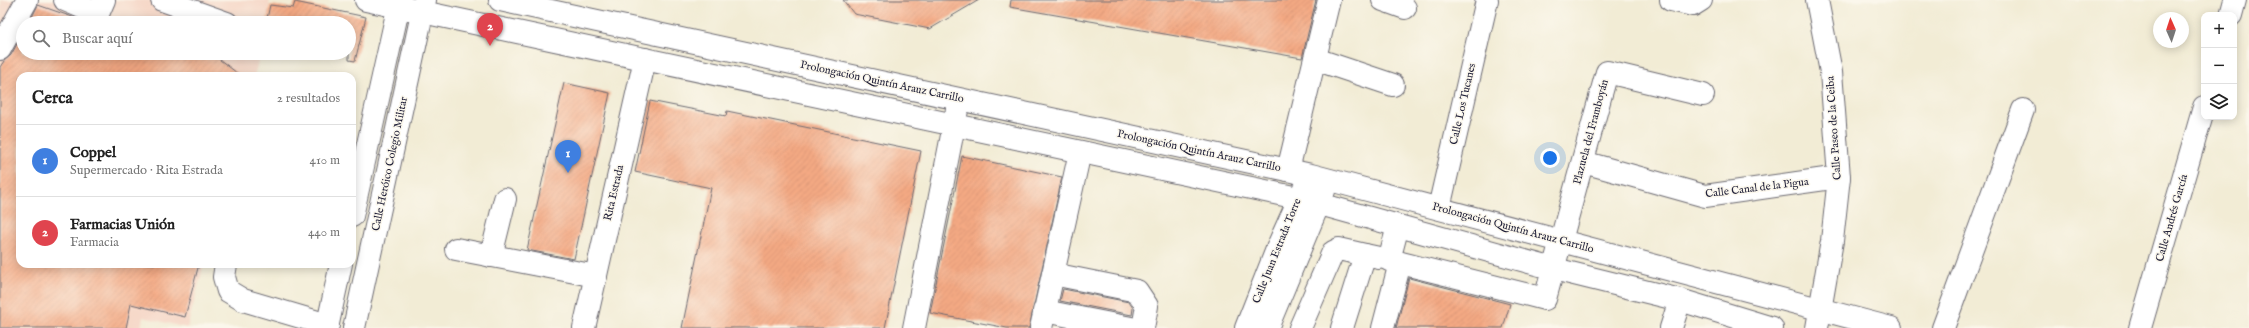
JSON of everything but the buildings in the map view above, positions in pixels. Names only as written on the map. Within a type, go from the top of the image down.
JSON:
[{"type":"street","points":[[18,16],[27,0]]},
{"type":"street","points":[[65,0],[98,14],[104,0]]},
{"type":"street","points":[[162,0],[207,16]]},
{"type":"street","points":[[366,0],[425,6],[696,70],[1298,198],[1554,269],[1680,300],[1772,328]]},
{"type":"street","name":"Prolongación Quintín Arauz Carrillo","points":[[500,0],[1319,177],[1562,241],[1819,318],[1891,328]]},
{"type":"street","points":[[1288,170],[1329,0]]},
{"type":"street","points":[[1383,0],[1405,8]]},
{"type":"street","name":"Calle Los Tucanes","points":[[1439,208],[1487,0]]},
{"type":"street","points":[[1671,0],[1693,5],[1701,0]]},
{"type":"street","name":"Calle Paseo de la Ceiba","points":[[1817,0],[1831,72],[1839,177],[1832,241],[1819,318]]},
{"type":"street","points":[[2232,12],[2235,0]]},
{"type":"street","points":[[356,198],[400,3]]},
{"type":"street","name":"Calle Heróico Colegio Militar","points":[[354,328],[425,6]]},
{"type":"street","points":[[0,49],[16,20]]},
{"type":"street","points":[[696,70],[702,44]]},
{"type":"street","name":"Rita Estrada","points":[[584,328],[645,58]]},
{"type":"street","points":[[1315,59],[1393,85]]},
{"type":"street","name":"Plazuela del Framboyán","points":[[1395,261],[1545,299],[1607,72],[1703,95]]},
{"type":"street","points":[[914,328],[959,99]]},
{"type":"street","points":[[1943,328],[2023,110]]},
{"type":"street","name":"Calle Andrés García","points":[[2140,328],[2201,117]]},
{"type":"street","points":[[1139,164],[1144,139]]},
{"type":"street","points":[[1080,152],[1043,319],[1131,328]]},
{"type":"street","name":"Calle Canal de la Pigua","points":[[1583,162],[1705,196],[1839,177]]},
{"type":"street","name":"Calle Juan Estrada Torre","points":[[1261,326],[1298,198],[1319,177]]},
{"type":"street","name":"Calle Juan Estrada Torre","points":[[1261,326],[1320,204],[1319,177]]},
{"type":"street","points":[[491,256],[505,199]]},
{"type":"street","points":[[1383,328],[1395,261],[1398,226]]},
{"type":"street","points":[[456,249],[596,276]]},
{"type":"street","points":[[1300,328],[1333,252],[1339,250],[1395,261]]},
{"type":"street","points":[[1342,328],[1364,255]]},
{"type":"street","points":[[225,268],[224,277],[228,291],[243,300],[327,327],[340,268]]},
{"type":"street","points":[[1053,274],[1137,291],[1147,306],[1143,328]]},
{"type":"street","points":[[1671,328],[1680,300]]},
{"type":"shaded area","points":[[1,0],[270,0],[267,16],[16,16],[16,60],[259,60],[255,72],[16,72],[16,268],[203,268],[187,328],[143,317],[141,328],[0,328]]},
{"type":"place","name":"Farmacias Unión","points":[[490,46]]},
{"type":"place","name":"Coppel","points":[[568,173]]}]
